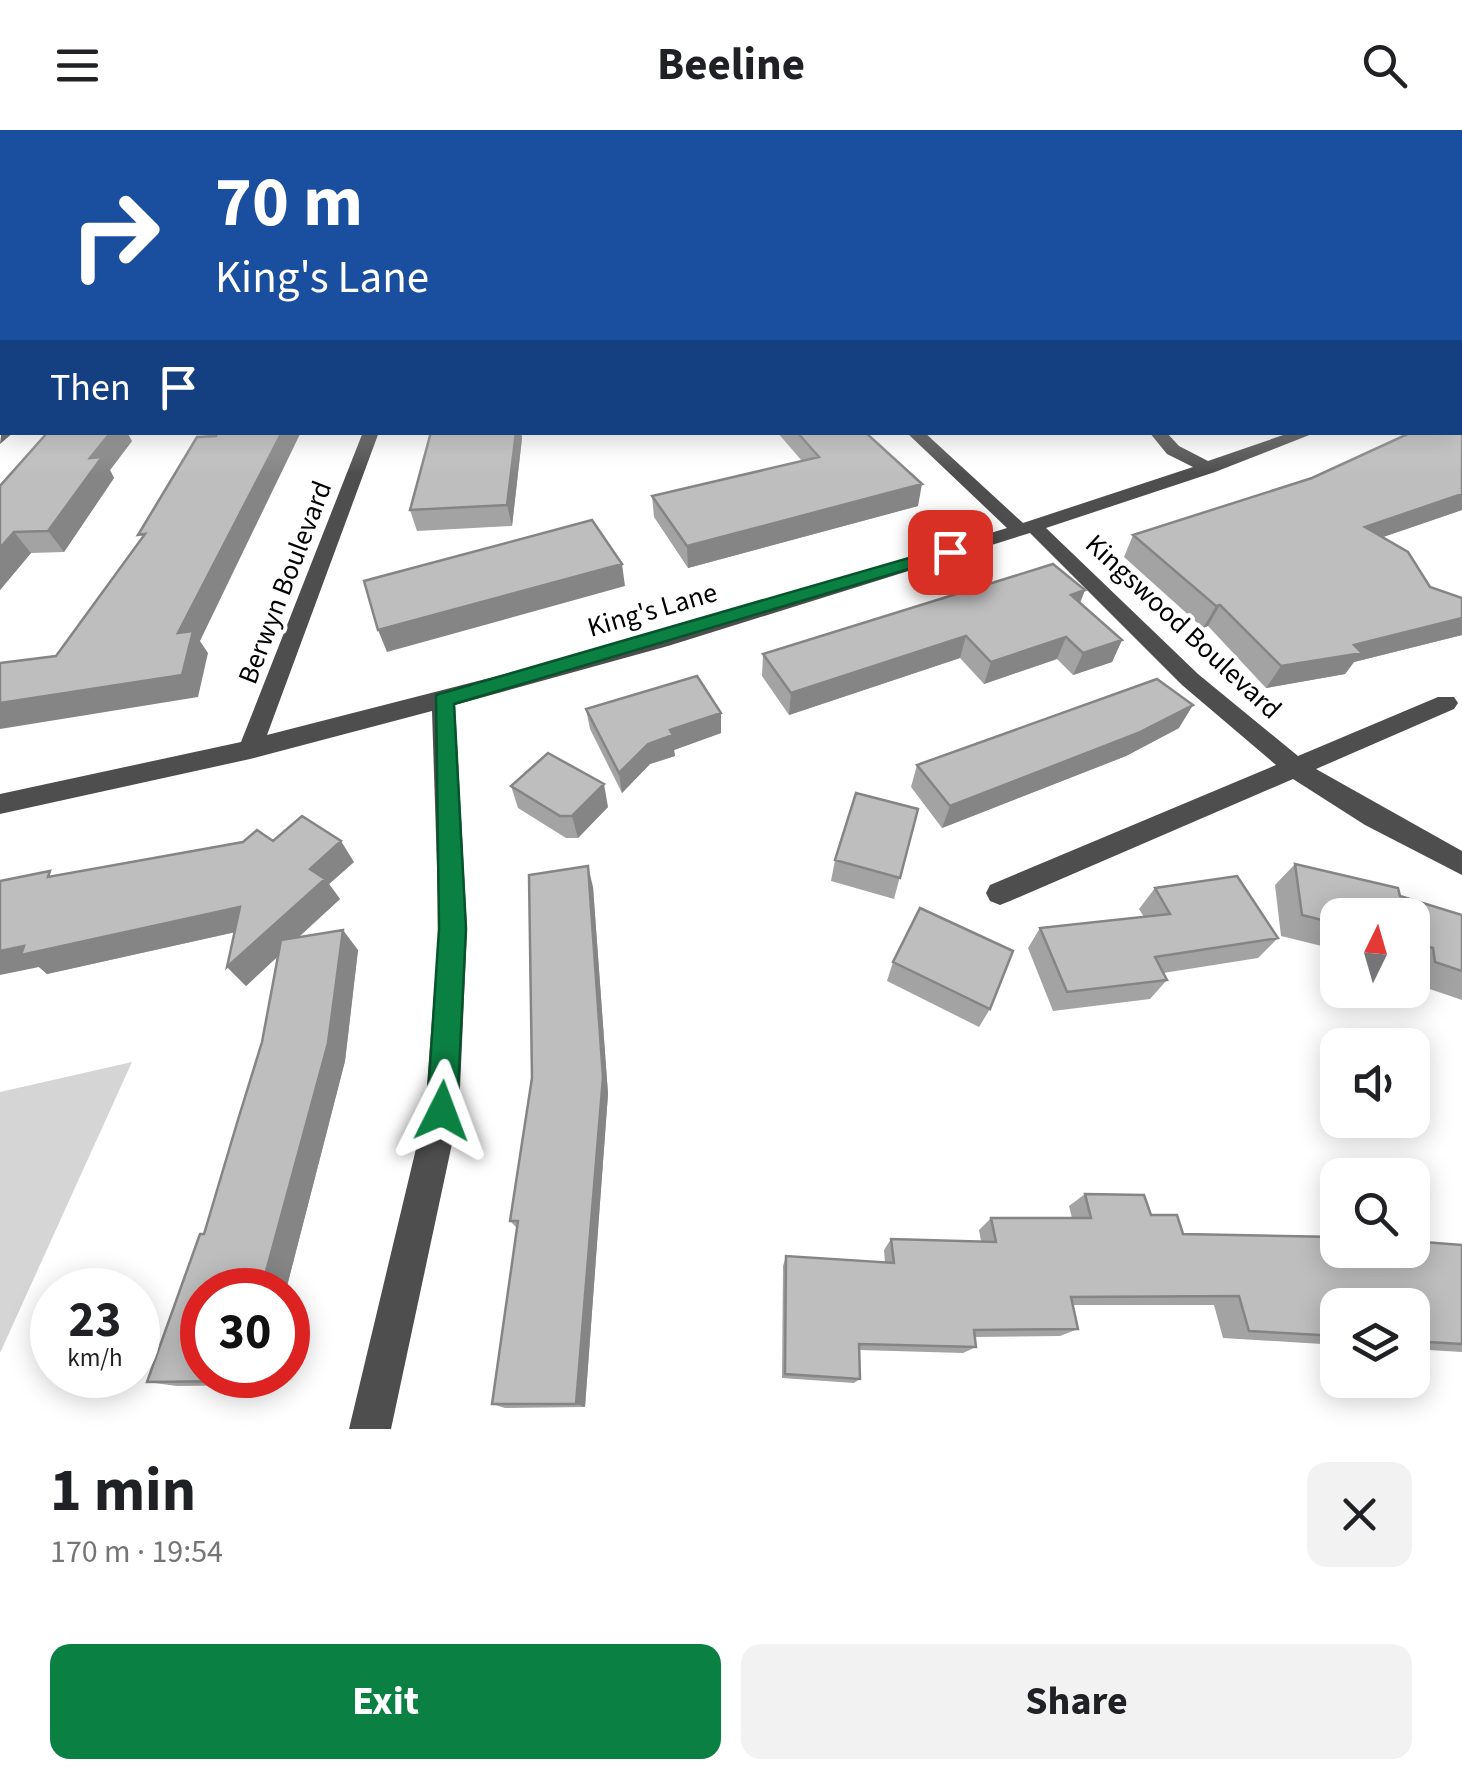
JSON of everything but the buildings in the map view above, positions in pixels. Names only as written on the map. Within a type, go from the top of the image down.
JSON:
[{"type":"street","name":"Berwyn Boulevard","points":[[250,750],[369,435]]},
{"type":"street","name":"Kingswood Boulevard","points":[[918,435],[1026,528],[1188,678],[1295,767],[1462,864]]},
{"type":"street","points":[[1160,435],[1173,450],[1209,468]]},
{"type":"street","name":"King's Lane","points":[[0,804],[250,750],[443,700],[1026,528],[1301,435]]},
{"type":"street","points":[[370,1429],[442,1111],[452,929],[443,700]]},
{"type":"street","points":[[1000,893],[1446,703]]},
{"type":"shaded area","points":[[132,1062],[39,1268],[30,1268],[30,1287],[0,1353],[0,1092]]},
{"type":"route","points":[[442,1111],[452,929],[443,700],[950,552]]}]
